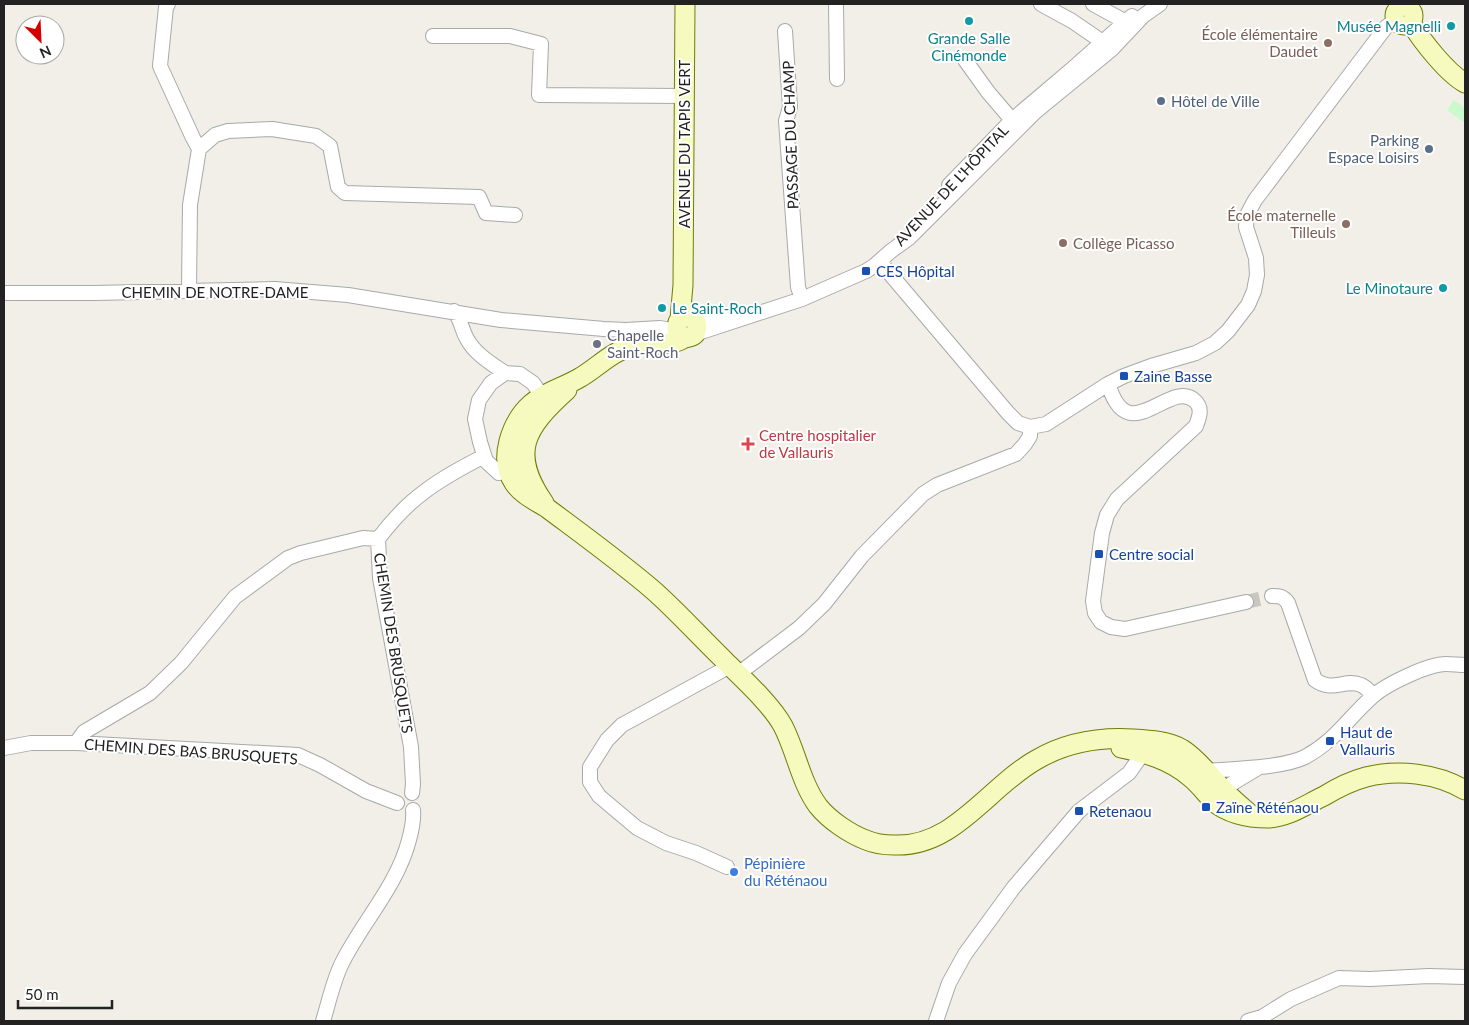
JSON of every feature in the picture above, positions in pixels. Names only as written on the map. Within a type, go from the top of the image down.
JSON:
[{"type":"main road","name":"AVENUE DU TAPIS VERT","points":[[685,4],[683,285],[685,326]]},
{"type":"main road","points":[[1399,14],[1450,70],[1465,83]]},
{"type":"main road","points":[[513,464],[534,424],[552,404],[581,378],[612,355],[629,347],[676,342],[685,326]]},
{"type":"main road","points":[[581,378],[542,396],[531,404],[516,424],[508,447],[513,464],[532,499],[548,508],[654,591],[734,670],[782,724],[809,789],[819,807],[844,829],[869,842],[913,845],[927,841],[953,827],[1035,760],[1070,746],[1114,738],[1145,746],[1169,743],[1180,748],[1189,754],[1220,806],[1239,816],[1266,818],[1282,816],[1300,809],[1347,783],[1365,777],[1387,774],[1407,773],[1426,775],[1465,790]]},
{"type":"main road","points":[[513,464],[526,467],[530,480],[548,508]]},
{"type":"main road","points":[[1203,779],[1223,789],[1252,816]]},
{"type":"street","points":[[168,4],[160,66],[192,138],[199,149]]},
{"type":"street","points":[[836,4],[836,79]]},
{"type":"street","points":[[1040,4],[1072,21],[1108,45]]},
{"type":"street","points":[[1093,4],[1126,26]]},
{"type":"street","name":"AVENUE DE L'HÔPITAL","points":[[685,326],[753,314],[802,299],[880,262],[891,251],[903,234],[1016,124],[1108,45],[1145,7],[1160,4]]},
{"type":"street","points":[[880,262],[1008,413],[1018,423],[1030,427],[1046,424],[1108,384],[1151,366],[1196,353],[1215,343],[1228,331],[1248,305],[1254,290],[1257,275],[1256,258],[1246,227],[1246,215],[1309,127],[1386,27],[1399,14]]},
{"type":"street","name":"PASSAGE DU CHAMP","points":[[785,31],[790,107],[786,121],[798,287],[802,299]]},
{"type":"street","points":[[433,36],[510,36],[541,44],[539,95],[684,96]]},
{"type":"street","points":[[965,60],[988,92],[1016,124]]},
{"type":"street","points":[[189,290],[190,205],[199,149],[215,135],[228,131],[272,129],[316,136],[330,146],[338,187],[345,193],[479,197],[486,212],[515,215]]},
{"type":"street","name":"CHEMIN DE NOTRE-DAME","points":[[4,293],[275,290],[348,295],[501,320],[604,330],[685,326]]},
{"type":"street","points":[[454,311],[460,318],[468,342],[481,356],[505,373],[520,374],[532,383],[542,396]]},
{"type":"street","points":[[481,356],[491,383]]},
{"type":"street","points":[[505,373],[491,383],[479,400],[474,419],[486,460],[513,464]]},
{"type":"street","points":[[1108,384],[1117,404],[1124,411],[1132,414],[1175,398],[1186,396],[1195,400],[1199,406],[1200,416],[1196,426],[1117,499],[1106,515],[1093,601],[1095,613],[1101,622],[1111,628],[1125,629],[1246,602]]},
{"type":"street","points":[[727,867],[696,853],[666,843],[637,828],[599,796],[590,782],[590,767],[607,740],[622,725],[734,670],[799,628],[824,604],[862,556],[922,494],[937,485],[1016,454],[1026,444],[1030,436],[1030,427]]},
{"type":"street","name":"CHEMIN DES BRUSQUETS","points":[[412,792],[411,747],[380,578],[378,539],[393,519],[423,492],[484,456]]},
{"type":"street","points":[[76,743],[84,732],[150,693],[181,663],[235,597],[288,558],[363,538],[378,539]]},
{"type":"street","points":[[1272,596],[1285,598],[1288,603],[1315,680],[1320,684],[1329,686],[1361,685],[1373,696]]},
{"type":"street","points":[[1203,779],[1302,758],[1330,741],[1373,696],[1387,685],[1426,668],[1445,664],[1465,665]]},
{"type":"street","name":"CHEMIN DES BAS BRUSQUETS","points":[[4,748],[31,743],[76,743],[298,755],[366,791],[397,803]]},
{"type":"street","points":[[936,1021],[949,983],[965,954],[1014,887],[1079,811],[1129,773],[1145,746]]},
{"type":"street","points":[[1223,789],[1261,766]]},
{"type":"street","points":[[323,1021],[342,964],[358,934],[380,902],[404,857],[413,826],[413,810],[417,802],[412,792],[407,791],[400,794],[397,803],[401,809],[404,811],[413,810]]},
{"type":"street","points":[[1248,1021],[1262,1017],[1290,999],[1339,978],[1465,977]]},
{"type":"green space","points":[[1454,100],[1465,108],[1465,123],[1447,110]]},
{"type":"tunnel","points":[[1246,602],[1272,596]]},
{"type":"place","name":"Grande Salle Cinémonde","points":[[969,21]]},
{"type":"place","name":"Musée Magnelli","points":[[1451,26]]},
{"type":"place","name":"École élémentaire Daudet","points":[[1328,43]]},
{"type":"place","name":"Hôtel de Ville","points":[[1161,101]]},
{"type":"place","name":"Parking Espace Loisirs","points":[[1429,149]]},
{"type":"place","name":"École maternelle Tilleuls","points":[[1346,224]]},
{"type":"place","name":"Collège Picasso","points":[[1063,243]]},
{"type":"place","name":"CES Hôpital","points":[[866,271]]},
{"type":"place","name":"Le Minotaure","points":[[1443,288]]},
{"type":"place","name":"Le Saint-Roch","points":[[662,308]]},
{"type":"place","name":"Chapelle Saint-Roch","points":[[597,344]]},
{"type":"place","name":"Zaine Basse","points":[[1124,376]]},
{"type":"place","name":"Centre hospitalier de Vallauris","points":[[748,444]]},
{"type":"place","name":"Centre social","points":[[1099,554]]},
{"type":"place","name":"Haut de Vallauris","points":[[1330,741]]},
{"type":"place","name":"Zaïne Réténaou","points":[[1206,807]]},
{"type":"place","name":"Retenaou","points":[[1079,811]]},
{"type":"place","name":"Pépinière du Réténaou","points":[[734,872]]}]
